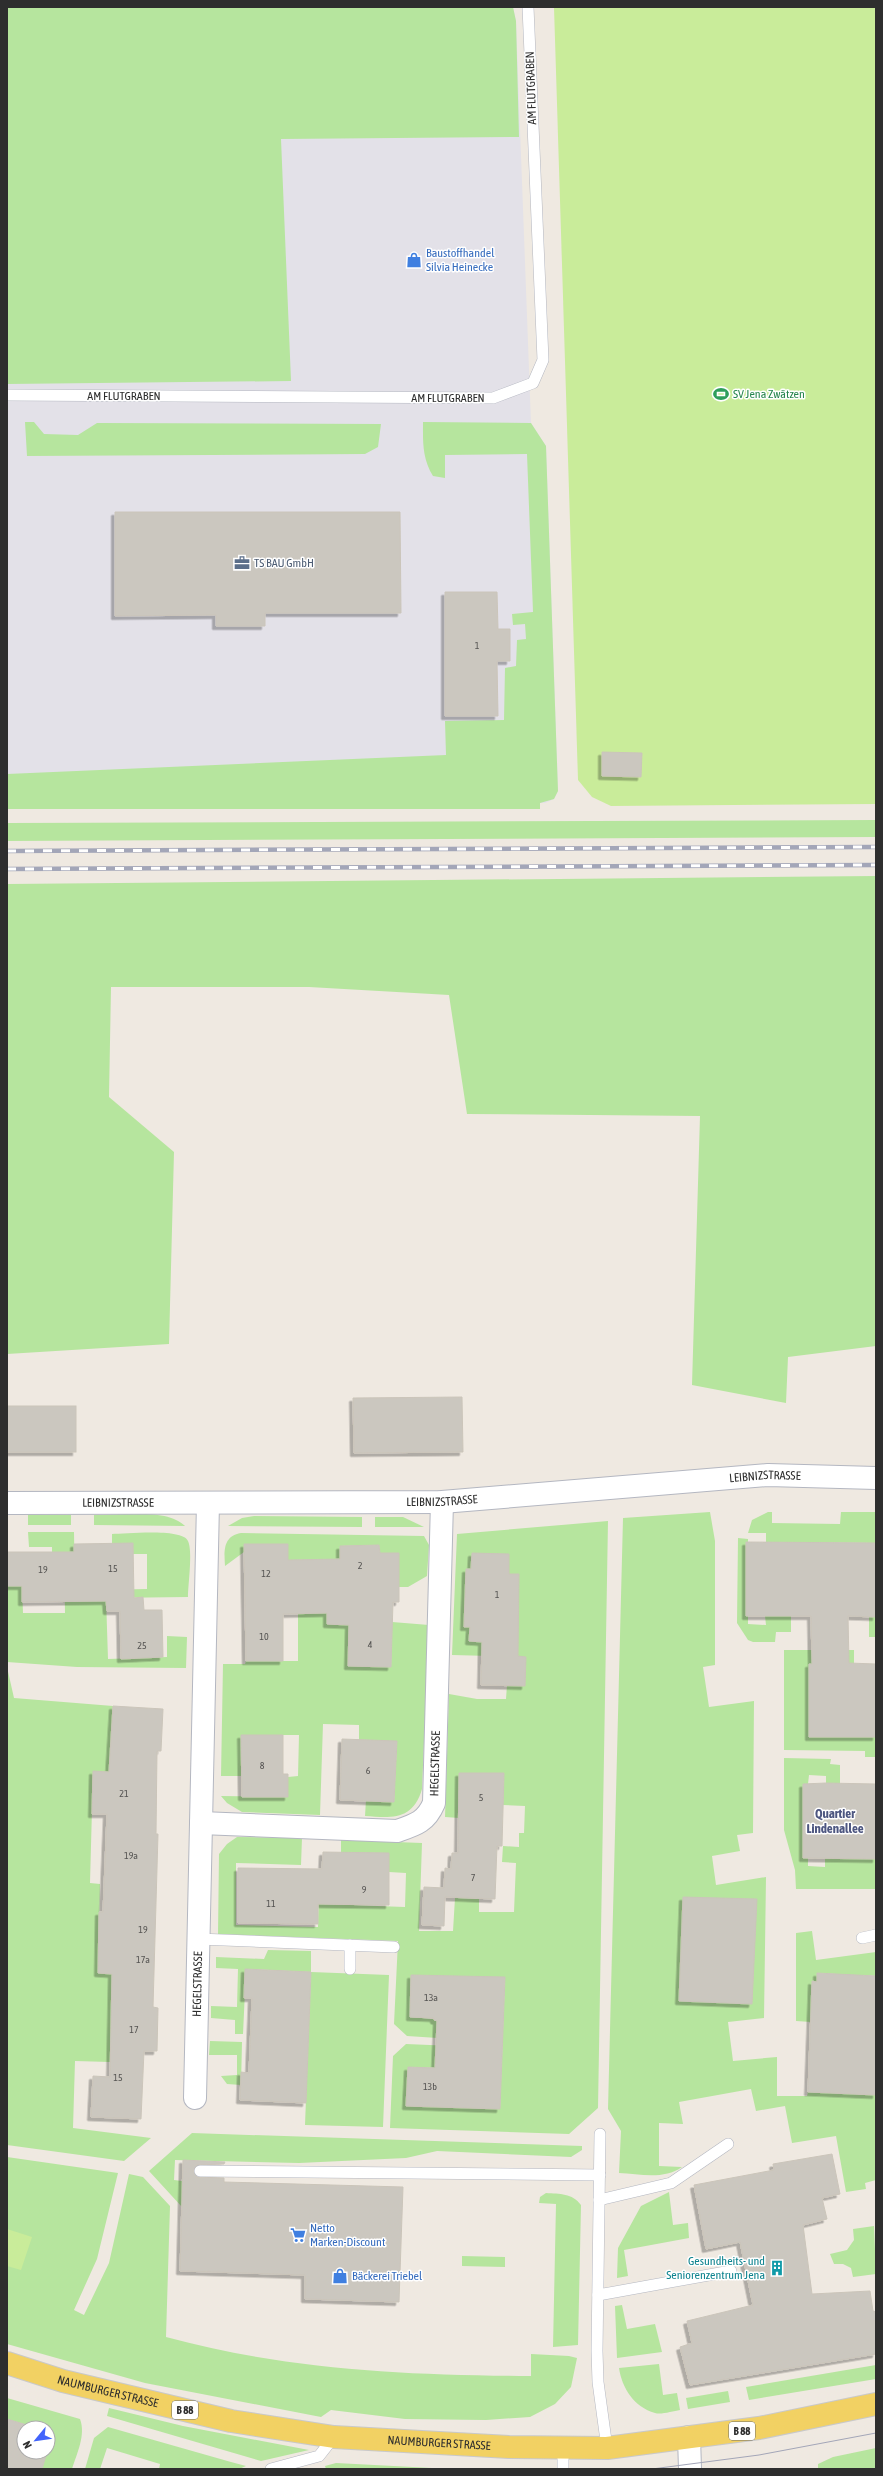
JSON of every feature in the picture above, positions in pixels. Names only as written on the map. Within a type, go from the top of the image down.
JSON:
[{"type":"main road","name":"NAUMBURGER STRASSE","points":[[7,2363],[63,2381],[231,2421],[334,2437],[509,2447],[607,2448],[759,2428],[876,2404]]},
{"type":"street","name":"LEIBNIZSTRASSE","points":[[7,1503],[442,1502],[768,1475],[876,1478]]},
{"type":"street","name":"HEGELSTRASSE","points":[[201,1823],[397,1831],[414,1825],[429,1816],[434,1804],[442,1502]]},
{"type":"street","name":"HEGELSTRASSE","points":[[195,2098],[208,1503]]},
{"type":"street","points":[[689,2438],[690,2469]]},
{"type":"lane","name":"AM FLUTGRABEN","points":[[7,395],[493,398],[532,383],[543,360],[528,7]]},
{"type":"lane","points":[[862,1938],[876,1935]]},
{"type":"lane","points":[[198,1939],[394,1947]]},
{"type":"lane","points":[[350,1945],[350,1969]]},
{"type":"lane","points":[[600,2134],[598,2382],[607,2448]]},
{"type":"lane","points":[[599,2200],[671,2183],[728,2144]]},
{"type":"lane","points":[[200,2171],[600,2175]]},
{"type":"lane","points":[[598,2295],[731,2271]]},
{"type":"lane","points":[[271,2469],[319,2456],[334,2437]]},
{"type":"lane","points":[[563,2469],[564,2447]]},
{"type":"shaded area","points":[[7,7],[513,7],[516,21],[531,423],[546,446],[558,791],[554,799],[545,803],[7,800]]},
{"type":"green space","points":[[7,7],[513,7],[516,21],[519,137],[281,139],[291,381],[7,384]]},
{"type":"green space","name":"SV Jena Zwätzen","points":[[554,7],[876,7],[876,804],[611,806],[592,797],[578,780]]},
{"type":"green space","points":[[25,422],[34,422],[44,434],[78,435],[97,423],[381,424],[378,447],[365,454],[27,456]]},
{"type":"green space","points":[[423,422],[531,423],[546,446],[558,791],[554,799],[540,803],[540,809],[7,809],[7,774],[446,755],[445,721],[504,720],[505,668],[516,666],[517,640],[526,639],[525,624],[513,625],[512,614],[533,612],[527,454],[445,455],[445,478],[433,476],[425,456],[423,443]]},
{"type":"green space","points":[[876,820],[876,837],[7,841],[7,823]]},
{"type":"green space","points":[[876,876],[876,1346],[788,1357],[786,1403],[692,1385],[700,1116],[467,1114],[449,995],[309,987],[111,987],[109,1097],[174,1152],[169,1344],[7,1354],[7,884]]},
{"type":"green space","points":[[710,1512],[715,1541],[715,1665],[703,1667],[709,1707],[754,1701],[753,1833],[737,1835],[740,1851],[712,1856],[716,1885],[766,1877],[764,2018],[728,2022],[733,2061],[777,2057],[777,2096],[807,2096],[808,2092],[876,2095],[876,2180],[865,2183],[866,2189],[846,2192],[836,2136],[792,2143],[785,2106],[756,2111],[751,2089],[679,2102],[683,2124],[659,2123],[659,2166],[682,2167],[668,2174],[660,2175],[619,2173],[621,2131],[608,2109],[623,1518]]},
{"type":"green space","points":[[768,1512],[772,1512],[772,1523],[840,1524],[841,1512],[876,1512],[876,1543],[766,1542],[766,1533],[748,1533],[752,1520]]},
{"type":"green space","points":[[28,1515],[71,1515],[71,1525],[28,1525]]},
{"type":"green space","points":[[94,1515],[155,1515],[177,1520],[185,1526],[94,1525]]},
{"type":"green space","points":[[254,1516],[362,1517],[362,1527],[228,1526],[242,1518]]},
{"type":"green space","points":[[375,1517],[403,1517],[424,1527],[375,1527]]},
{"type":"green space","points":[[608,1521],[598,2108],[569,2134],[390,2128],[393,2056],[406,2044],[453,2046],[452,2065],[435,2064],[435,2068],[408,2067],[407,2106],[500,2109],[505,1978],[411,1975],[410,2017],[454,2021],[453,2039],[407,2036],[394,2024],[398,1941],[218,1934],[219,1854],[227,1844],[237,1837],[302,1838],[301,1865],[236,1863],[236,1925],[318,1927],[319,1884],[322,1904],[405,1907],[406,1873],[389,1872],[389,1853],[341,1853],[341,1840],[422,1843],[419,1931],[453,1931],[455,1898],[479,1899],[479,1912],[514,1912],[516,1863],[502,1862],[503,1846],[519,1847],[519,1833],[524,1833],[525,1806],[503,1805],[504,1773],[459,1773],[459,1818],[445,1817],[449,1694],[477,1699],[506,1699],[507,1685],[525,1686],[525,1657],[452,1655],[457,1534]]},
{"type":"green space","points":[[28,1532],[74,1532],[75,1598],[96,1590],[147,1589],[147,1554],[133,1554],[133,1544],[112,1544],[112,1534],[165,1533],[176,1534],[184,1537],[188,1541],[190,1553],[188,1597],[106,1598],[108,1659],[167,1657],[167,1636],[187,1637],[186,1668],[77,1667],[7,1662],[7,1586],[22,1586],[23,1613],[65,1613],[64,1552],[52,1552],[52,1547],[29,1547]]},
{"type":"green space","points":[[241,1533],[424,1536],[429,1545],[427,1576],[408,1587],[380,1587],[380,1578],[399,1577],[399,1553],[380,1553],[379,1545],[340,1546],[341,1588],[327,1604],[327,1624],[342,1625],[349,1621],[348,1666],[391,1667],[392,1622],[429,1625],[422,1789],[413,1807],[407,1812],[393,1817],[365,1816],[366,1800],[394,1802],[397,1742],[359,1740],[359,1725],[323,1724],[320,1815],[242,1812],[227,1803],[221,1796],[287,1797],[288,1777],[298,1776],[299,1735],[241,1735],[241,1776],[221,1776],[223,1664],[245,1664],[246,1661],[298,1661],[298,1613],[288,1560],[288,1544],[244,1544],[244,1552],[225,1566],[226,1545],[231,1537]]},
{"type":"green space","points":[[738,1538],[748,1539],[746,1615],[748,1615],[748,1624],[766,1625],[765,1616],[791,1616],[791,1632],[776,1632],[775,1642],[753,1642],[748,1640],[737,1623]]},
{"type":"green space","points":[[869,1617],[876,1617],[876,1637],[869,1637]]},
{"type":"green space","points":[[784,1650],[854,1650],[854,1664],[809,1664],[809,1737],[876,1737],[876,1757],[865,1757],[865,1751],[784,1750]]},
{"type":"green space","points":[[7,1667],[14,1698],[113,1706],[109,1772],[93,1772],[90,1883],[100,1884],[98,1973],[113,1974],[110,2062],[75,2061],[73,2128],[151,2138],[124,2161],[7,2145]]},
{"type":"green space","points":[[784,1758],[831,1759],[830,1764],[840,1765],[840,1784],[826,1784],[826,1776],[809,1775],[808,1784],[803,1784],[803,1857],[808,1858],[808,1866],[825,1867],[825,1858],[876,1859],[876,1889],[796,1889],[795,1870],[784,1830]]},
{"type":"green space","points":[[812,1931],[816,1960],[876,1952],[876,1976],[863,1975],[862,1983],[836,1982],[836,1974],[818,1973],[817,1982],[812,1981],[811,2022],[796,2021],[796,1933]]},
{"type":"green space","points":[[268,1950],[311,1951],[311,1972],[246,1969],[243,2034],[235,2034],[235,2020],[211,2018],[211,2006],[237,2007],[238,1969],[216,1968],[216,1957],[264,1959]]},
{"type":"green space","points":[[311,1972],[389,1975],[383,2127],[305,2125]]},
{"type":"green space","points":[[210,2041],[242,2042],[241,2085],[227,2084],[221,2076],[237,2075],[237,2055],[209,2055]]},
{"type":"green space","points":[[192,2133],[582,2146],[582,2150],[571,2157],[437,2151],[406,2158],[299,2163],[175,2160],[174,2180],[182,2181],[182,2207],[149,2171]]},
{"type":"green space","points":[[7,2157],[118,2173],[97,2259],[74,2310],[84,2315],[109,2263],[129,2174],[143,2177],[170,2206],[166,2337],[257,2357],[302,2364],[392,2372],[531,2376],[531,2354],[569,2356],[577,2358],[571,2387],[555,2404],[530,2417],[486,2420],[405,2419],[331,2410],[321,2417],[145,2383],[7,2344]]},
{"type":"green space","points":[[669,2192],[673,2225],[688,2223],[689,2238],[624,2250],[628,2276],[617,2278],[618,2248],[641,2206]]},
{"type":"green space","points":[[546,2193],[570,2196],[581,2205],[578,2345],[553,2347],[556,2204],[539,2203],[540,2197]]},
{"type":"green space","points":[[874,2226],[876,2274],[853,2277],[851,2268],[843,2264],[834,2264],[830,2254],[847,2250],[854,2240],[853,2229]]},
{"type":"green space","points":[[7,2229],[32,2237],[21,2270],[7,2266]]},
{"type":"green space","points":[[462,2256],[505,2257],[505,2267],[462,2266]]},
{"type":"green space","points":[[622,2305],[627,2329],[655,2324],[662,2352],[617,2358],[615,2306]]},
{"type":"green space","points":[[659,2364],[663,2395],[677,2393],[680,2410],[660,2414],[648,2410],[630,2396],[623,2383],[619,2368]]},
{"type":"green space","points":[[876,2365],[876,2379],[749,2400],[746,2387]]},
{"type":"green space","points":[[728,2391],[730,2402],[688,2409],[686,2398]]},
{"type":"green space","points":[[7,2398],[80,2419],[82,2425],[81,2438],[72,2469],[42,2469],[44,2460],[56,2460],[56,2420],[16,2420],[16,2422],[7,2419]]},
{"type":"green space","points":[[109,2408],[183,2426],[309,2450],[261,2461],[107,2416]]},
{"type":"green space","points":[[108,2427],[246,2466],[239,2469],[159,2469],[160,2464],[107,2448],[100,2469],[85,2469],[94,2438]]},
{"type":"green space","points":[[876,2448],[876,2469],[818,2469],[818,2464],[833,2457]]},
{"type":"green space","points":[[336,2463],[432,2468],[326,2469],[325,2466]]},
{"type":"building","points":[[115,512],[400,512],[401,613],[265,613],[265,626],[216,626],[216,615],[115,616]]},
{"type":"building","points":[[445,592],[497,592],[498,629],[510,629],[510,661],[497,661],[498,716],[445,716]]},
{"type":"building","points":[[602,752],[642,753],[641,777],[602,776]]},
{"type":"building","points":[[462,1397],[463,1452],[354,1453],[353,1398]]},
{"type":"building","points":[[7,1406],[76,1406],[76,1452],[7,1452]]},
{"type":"building","points":[[746,1542],[876,1543],[876,1617],[848,1616],[849,1663],[876,1664],[876,1737],[809,1737],[809,1664],[812,1664],[811,1616],[746,1616]]},
{"type":"building","points":[[133,1543],[134,1598],[143,1597],[144,1610],[162,1610],[163,1657],[121,1659],[120,1611],[107,1611],[106,1601],[22,1602],[22,1586],[7,1586],[7,1552],[74,1552],[74,1544]]},
{"type":"building","points":[[244,1544],[288,1544],[288,1560],[340,1559],[340,1546],[379,1545],[380,1553],[399,1553],[399,1602],[393,1602],[391,1667],[348,1666],[349,1625],[327,1624],[327,1613],[283,1614],[283,1661],[246,1661]]},
{"type":"building","points":[[472,1553],[509,1554],[509,1574],[519,1574],[518,1656],[526,1657],[525,1686],[481,1685],[482,1642],[469,1641],[470,1627],[464,1627],[466,1569],[471,1569]]},
{"type":"building","points":[[113,1706],[163,1709],[161,1751],[157,1751],[156,1834],[158,1834],[153,2007],[158,2008],[157,2051],[144,2051],[141,2119],[91,2117],[93,2076],[110,2077],[112,1974],[98,1973],[99,1912],[103,1912],[107,1814],[92,1814],[93,1771],[109,1772]]},
{"type":"building","points":[[241,1735],[283,1735],[283,1774],[288,1774],[288,1797],[242,1797]]},
{"type":"building","points":[[342,1739],[397,1741],[394,1802],[340,1800]]},
{"type":"building","points":[[459,1773],[504,1773],[502,1846],[497,1846],[495,1899],[445,1897],[444,1926],[422,1925],[424,1887],[444,1888],[445,1868],[451,1869],[452,1853],[458,1853]]},
{"type":"building","points":[[803,1784],[876,1784],[876,1859],[803,1858]]},
{"type":"building","points":[[323,1852],[389,1853],[389,1905],[318,1904],[318,1924],[238,1923],[238,1868],[322,1869]]},
{"type":"building","points":[[683,1897],[757,1899],[752,2004],[679,2001]]},
{"type":"building","points":[[245,1969],[311,1972],[306,2103],[240,2100],[241,2072],[249,2073],[252,1998],[244,1998]]},
{"type":"building","points":[[817,1973],[876,1976],[876,2095],[808,2092],[812,1981],[817,1982]]},
{"type":"building","points":[[411,1975],[505,1977],[500,2109],[406,2106],[408,2067],[435,2068],[437,2021],[434,2020],[434,2018],[410,2017]]},
{"type":"building","name":"Gesundheits- und Seniorenzentrum Jena","points":[[832,2154],[840,2194],[822,2198],[827,2219],[803,2225],[812,2294],[870,2291],[873,2311],[876,2312],[876,2354],[690,2385],[680,2347],[692,2343],[687,2321],[753,2305],[740,2242],[706,2249],[694,2185],[774,2170],[773,2164]]},
{"type":"building","points":[[183,2160],[225,2162],[224,2164],[197,2165],[193,2171],[197,2177],[224,2178],[224,2182],[403,2187],[399,2302],[305,2299],[305,2275],[180,2271]]},
{"type":"building","points":[[7,2419],[16,2422],[16,2460],[45,2460],[42,2469],[7,2469]]},
{"type":"tram line","points":[[652,2469],[759,2455],[876,2433]]},
{"type":"railway","points":[[7,851],[876,847]]},
{"type":"railway","points":[[7,869],[876,865]]},
{"type":"place","name":"Baustoffhandel Silvia Heinecke","points":[[414,260]]},
{"type":"place","name":"SV Jena Zwätzen","points":[[721,394]]},
{"type":"place","name":"TS BAU GmbH","points":[[242,563]]},
{"type":"place","name":"Netto Marken-Discount","points":[[298,2235]]},
{"type":"place","name":"Gesundheits- und Seniorenzentrum Jena","points":[[777,2268]]},
{"type":"place","name":"Bäckerei Triebel","points":[[340,2276]]},
{"type":"district","name":"Quartier Lindenallee","points":[[835,1820]]}]
